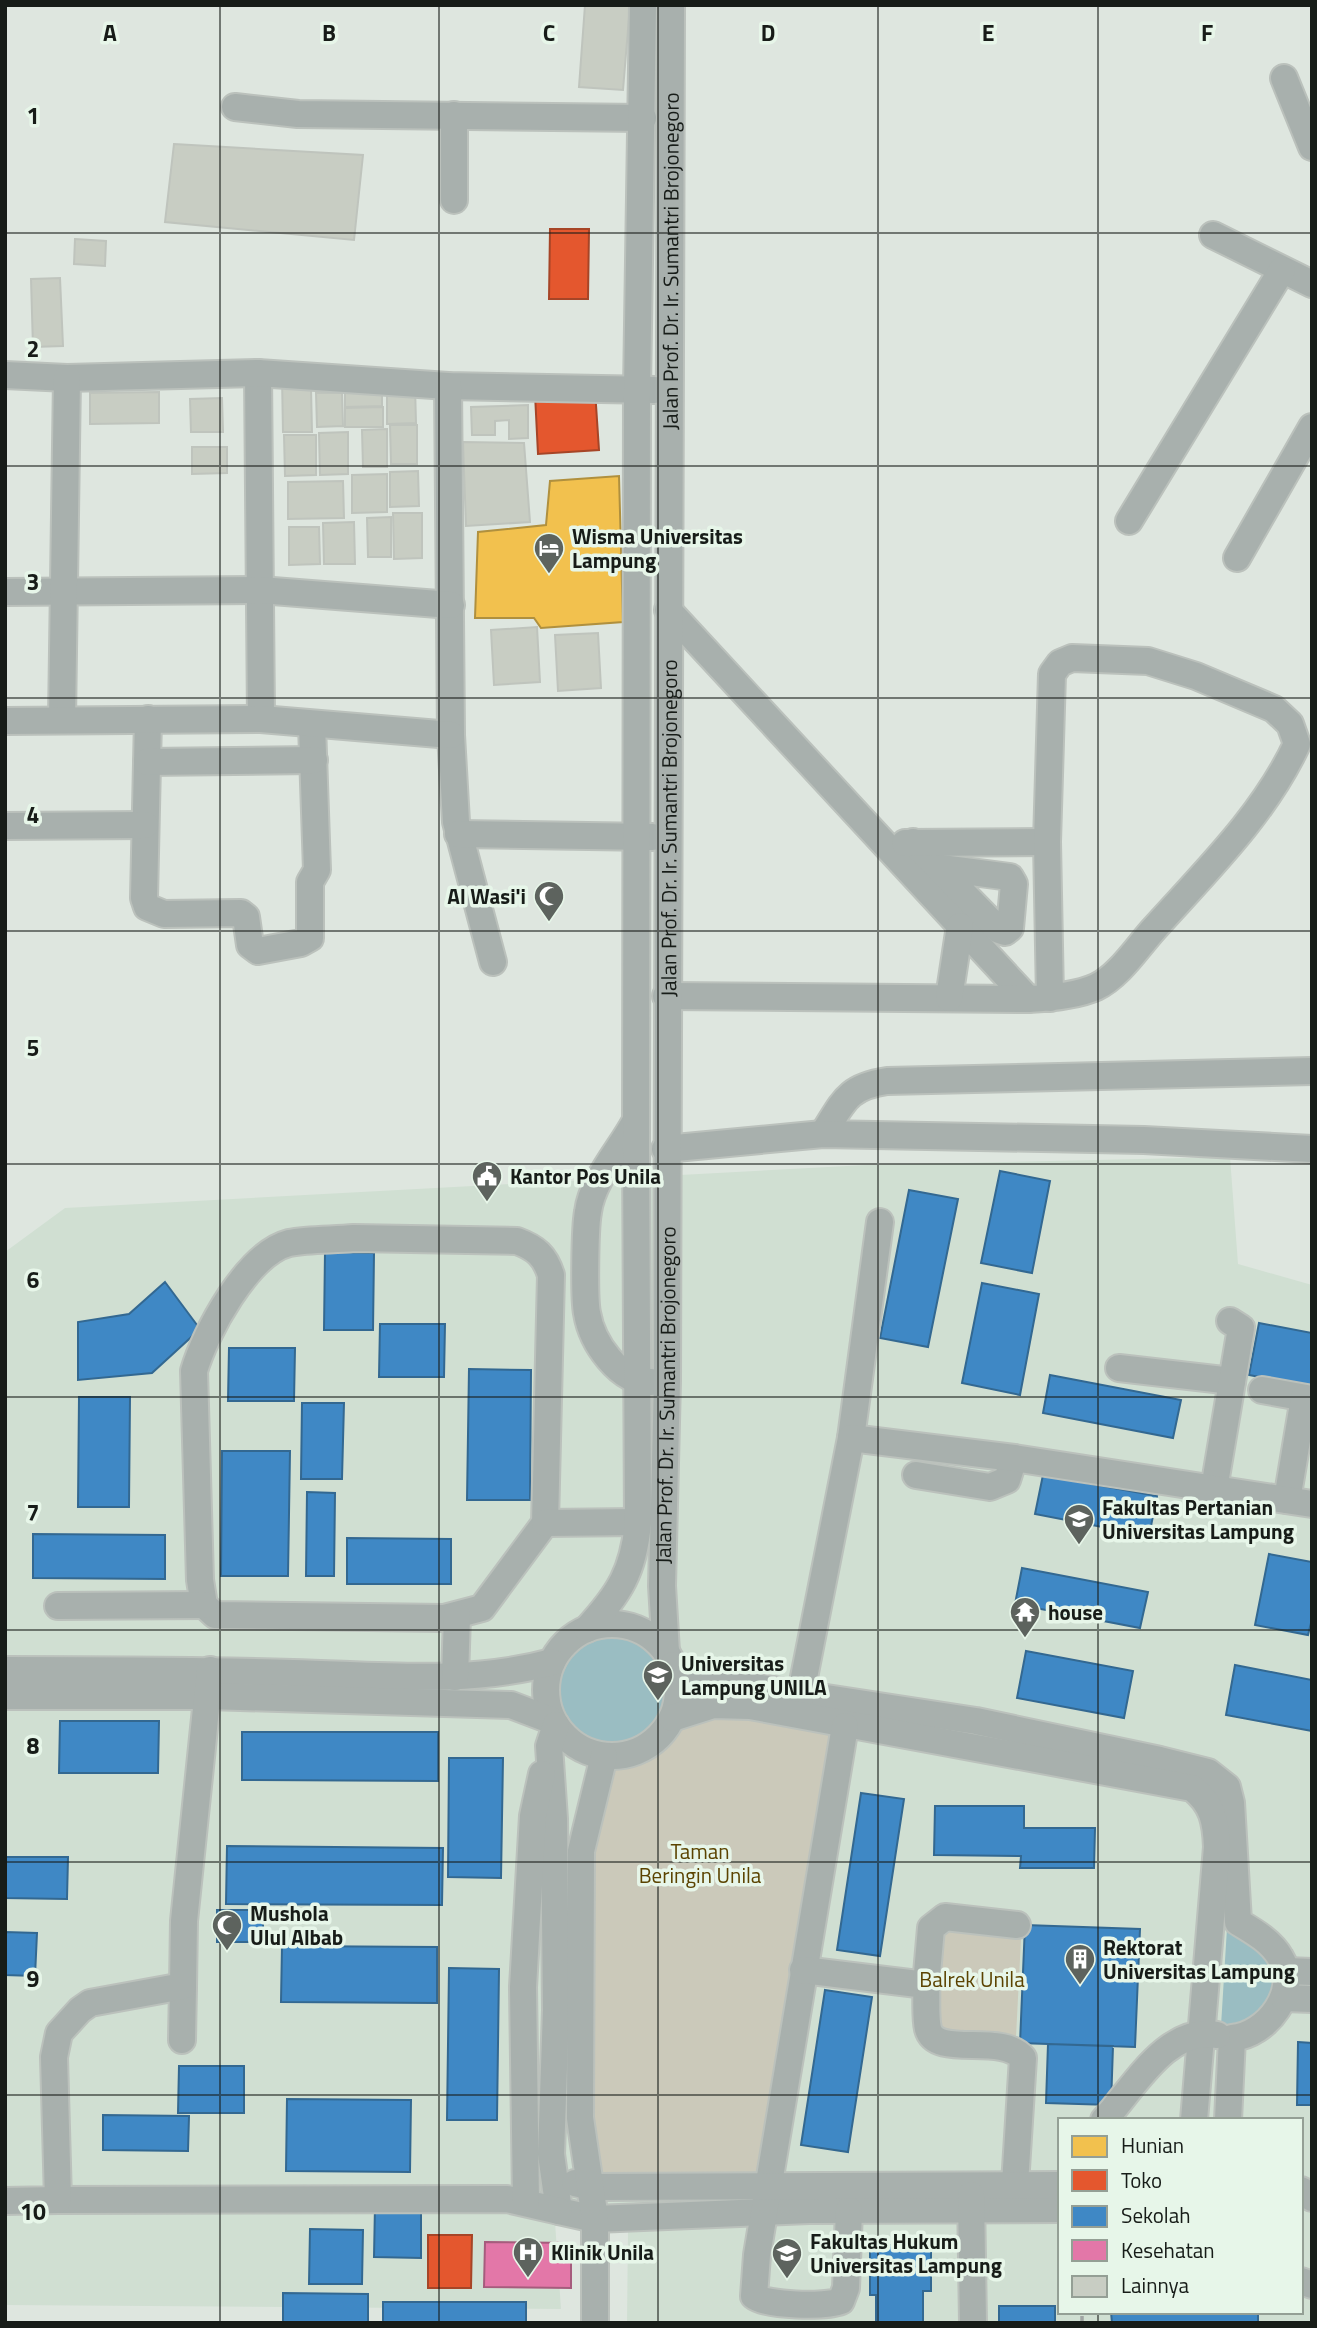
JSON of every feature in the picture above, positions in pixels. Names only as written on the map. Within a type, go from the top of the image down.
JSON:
[{"type":"street","name":"Jalan Prof. Dr. Ir. Sumantri Brojonegoro","points":[[587,1629],[606,1609],[627,1577],[639,1522],[636,1151],[637,390],[643,5]]},
{"type":"street","name":"Jalan Prof. Dr. Ir. Sumantri Brojonegoro","points":[[670,1658],[662,1586],[667,1381],[665,1149],[671,5]]},
{"type":"street","points":[[1284,79],[1312,147]]},
{"type":"street","points":[[235,107],[298,114],[643,118]]},
{"type":"street","points":[[454,115],[454,200]]},
{"type":"street","points":[[1213,235],[1312,284]]},
{"type":"street","points":[[1129,520],[1282,270]]},
{"type":"street","points":[[5,374],[67,378],[258,373],[448,386],[669,390]]},
{"type":"street","points":[[258,373],[261,719]]},
{"type":"street","points":[[62,720],[67,378]]},
{"type":"street","points":[[448,386],[450,735],[458,834],[493,962]]},
{"type":"street","points":[[1237,558],[1312,427]]},
{"type":"street","points":[[5,592],[260,590],[451,605]]},
{"type":"street","points":[[668,610],[960,926],[1039,999]]},
{"type":"street","points":[[666,996],[1039,999],[1098,986],[1123,964],[1208,869],[1282,776],[1297,744],[1290,724],[1274,709],[1196,676],[1149,661],[1072,657],[1060,663],[1052,674],[1039,999]]},
{"type":"street","points":[[148,719],[144,898],[147,907],[164,914],[241,913],[246,917],[250,944],[258,951],[301,943],[310,938],[310,882],[317,870],[312,724]]},
{"type":"street","points":[[5,720],[261,719],[450,735]]},
{"type":"street","points":[[148,762],[314,760]]},
{"type":"street","points":[[5,826],[145,825]]},
{"type":"street","points":[[458,834],[666,837]]},
{"type":"street","points":[[887,846],[914,842],[1047,842]]},
{"type":"street","points":[[914,842],[941,868]]},
{"type":"street","points":[[949,998],[960,926]]},
{"type":"street","points":[[823,1134],[848,1094],[862,1085],[887,1081],[1312,1072]]},
{"type":"street","points":[[636,1120],[603,1175],[587,1210],[587,1313],[603,1353],[638,1373],[667,1381]]},
{"type":"street","points":[[665,1149],[823,1134],[1144,1140],[1312,1149]]},
{"type":"street","points":[[799,1703],[851,1438],[880,1222]]},
{"type":"street","points":[[354,1238],[517,1241],[534,1247],[547,1261],[551,1275],[545,1523],[482,1608],[457,1616],[334,1618],[215,1615],[204,1605],[200,1580],[194,1371],[211,1328],[263,1256],[287,1244],[354,1238]]},
{"type":"street","points":[[1214,1489],[1241,1328],[1230,1321]]},
{"type":"street","points":[[1119,1368],[1233,1381]]},
{"type":"street","points":[[851,1438],[1014,1458],[1299,1502],[1308,1399],[1262,1390]]},
{"type":"street","points":[[916,1475],[990,1488],[1007,1480],[1014,1458]]},
{"type":"street","points":[[545,1523],[639,1522]]},
{"type":"street","points":[[58,1606],[204,1605]]},
{"type":"street","points":[[456,1677],[457,1616]]},
{"type":"street","points":[[559,2211],[551,2142],[556,2010],[554,1819],[553,1730],[546,1681],[552,1662],[572,1637],[587,1629],[616,1624],[644,1632],[670,1658],[694,1675],[799,1703],[1032,1747],[1192,1788],[1205,1797],[1216,1826],[1211,1922],[1194,2118]]},
{"type":"street","points":[[5,1670],[511,1705],[585,1751],[604,1756],[631,1753],[643,1747],[655,1740],[672,1718],[678,1683],[670,1658]]},
{"type":"street","points":[[5,1696],[209,1683],[456,1677],[512,1671],[552,1662]]},
{"type":"street","points":[[182,2040],[184,1921],[209,1683]]},
{"type":"street","points":[[672,1718],[695,1709],[734,1704],[799,1703],[845,1726],[1032,1747],[1208,1772],[1227,1787],[1231,1803],[1238,1922]]},
{"type":"street","points":[[845,1726],[766,2199],[754,2296],[766,2301],[837,2303],[844,2296],[849,2210]]},
{"type":"street","points":[[526,2202],[523,1987],[533,1816],[553,1730]]},
{"type":"street","points":[[595,2323],[595,2218],[580,2118],[581,1851],[604,1756]]},
{"type":"street","points":[[1015,2185],[1023,2058],[1014,2048],[1000,2045],[944,2044],[934,2039],[928,2031],[926,1985],[931,1928],[937,1921],[945,1917],[1017,1925]]},
{"type":"street","points":[[1106,2118],[1167,2050],[1201,2032],[1232,2038],[1246,2037],[1263,2026],[1299,1972],[1269,1943],[1238,1922],[1211,1922]]},
{"type":"street","points":[[803,1970],[926,1985]]},
{"type":"street","points":[[58,2200],[54,2048],[59,2033],[90,2003],[183,1986]]},
{"type":"street","points":[[1284,1998],[1312,1999]]},
{"type":"street","points":[[1228,2118],[1232,2038]]},
{"type":"street","points":[[554,2179],[592,2187],[766,2199],[849,2210],[971,2198],[1015,2185],[1051,2185]]},
{"type":"street","points":[[971,2198],[973,2323]]},
{"type":"street","points":[[5,2201],[526,2202],[595,2218],[766,2199],[971,2198],[1058,2209]]},
{"type":"shaded area","name":"Universitas Lampung UNILA","points":[[1230,1157],[1238,1264],[1312,1285],[1312,2323],[627,2323],[628,2232],[555,2222],[561,2309],[5,2305],[5,1252],[65,1208],[866,1165]]},
{"type":"green space","name":"Taman Beringin Unila","points":[[773,1713],[839,1730],[769,2181],[605,2184],[590,2164],[583,1853],[604,1764],[631,1761],[659,1750],[698,1716]]},
{"type":"green space","name":"Balrek Unila","points":[[931,1912],[1022,1920],[1016,2037],[921,2031]]},
{"type":"water","points":[[611,1632],[634,1636],[653,1649],[666,1668],[670,1691],[666,1714],[653,1733],[634,1746],[611,1750],[588,1746],[569,1733],[556,1714],[552,1691],[556,1668],[569,1649],[588,1636]]},
{"type":"water","points":[[1227,1928],[1248,1941],[1248,1945],[1263,1950],[1281,1988],[1242,2030],[1221,2026]]},
{"type":"building: Hunian","name":"Wisma Universitas Lampung","points":[[619,476],[623,622],[541,628],[534,618],[475,618],[478,532],[546,525],[550,481]]},
{"type":"building: Toko","points":[[550,229],[589,229],[588,299],[549,299]]},
{"type":"building: Toko","points":[[595,390],[599,450],[538,454],[535,394]]},
{"type":"building: Toko","points":[[428,2235],[472,2235],[471,2288],[428,2288]]},
{"type":"building: Sekolah","points":[[1000,1171],[1050,1181],[1032,1273],[981,1263]]},
{"type":"building: Sekolah","points":[[909,1190],[958,1199],[928,1347],[880,1338]]},
{"type":"building: Sekolah","points":[[325,1252],[374,1253],[373,1330],[324,1330]]},
{"type":"building: Sekolah","points":[[165,1282],[200,1329],[152,1373],[78,1380],[78,1322],[129,1314]]},
{"type":"building: Sekolah","points":[[982,1283],[1039,1294],[1020,1395],[962,1383]]},
{"type":"building: Sekolah","points":[[1259,1323],[1312,1333],[1312,1387],[1249,1375]]},
{"type":"building: Sekolah","points":[[380,1324],[445,1324],[444,1377],[379,1377]]},
{"type":"building: Sekolah","points":[[229,1348],[295,1348],[294,1401],[228,1401]]},
{"type":"building: Sekolah","points":[[469,1369],[531,1370],[530,1500],[467,1500]]},
{"type":"building: Sekolah","points":[[1050,1375],[1181,1400],[1173,1438],[1043,1413]]},
{"type":"building: Sekolah","points":[[79,1397],[130,1397],[129,1507],[78,1507]]},
{"type":"building: Sekolah","points":[[302,1403],[344,1403],[342,1479],[301,1479]]},
{"type":"building: Sekolah","points":[[222,1451],[290,1451],[288,1576],[221,1576]]},
{"type":"building: Sekolah","points":[[1043,1475],[1157,1496],[1149,1536],[1035,1514]]},
{"type":"building: Sekolah","points":[[307,1492],[335,1493],[334,1576],[306,1576]]},
{"type":"building: Sekolah","points":[[33,1534],[165,1535],[165,1579],[33,1578]]},
{"type":"building: Sekolah","points":[[347,1538],[451,1539],[451,1584],[347,1584]]},
{"type":"building: Sekolah","points":[[1269,1554],[1312,1562],[1312,1619],[1308,1635],[1255,1625]]},
{"type":"building: Sekolah","points":[[1022,1568],[1148,1592],[1140,1628],[1015,1604]]},
{"type":"building: Sekolah","points":[[1026,1651],[1133,1671],[1124,1718],[1017,1698]]},
{"type":"building: Sekolah","points":[[1235,1665],[1312,1680],[1312,1731],[1226,1715]]},
{"type":"building: Sekolah","points":[[60,1721],[159,1721],[158,1773],[59,1773]]},
{"type":"building: Sekolah","points":[[242,1732],[438,1732],[438,1781],[242,1780]]},
{"type":"building: Sekolah","points":[[449,1758],[503,1758],[501,1878],[448,1877]]},
{"type":"building: Sekolah","points":[[861,1793],[904,1799],[880,1956],[837,1950]]},
{"type":"building: Sekolah","points":[[935,1806],[1024,1806],[1024,1828],[1095,1828],[1094,1868],[1020,1868],[1021,1856],[934,1855]]},
{"type":"building: Sekolah","points":[[227,1846],[443,1848],[442,1905],[226,1904]]},
{"type":"building: Sekolah","points":[[5,1857],[68,1857],[67,1899],[5,1898]]},
{"type":"building: Sekolah","points":[[217,1910],[263,1910],[263,1942],[217,1942]]},
{"type":"building: Sekolah","name":"Rektorat Universitas Lampung","points":[[1025,1925],[1140,1929],[1135,2047],[1020,2043]]},
{"type":"building: Sekolah","points":[[5,1932],[37,1933],[35,1976],[5,1975]]},
{"type":"building: Sekolah","points":[[282,1946],[437,1947],[437,2003],[281,2002]]},
{"type":"building: Sekolah","points":[[449,1968],[499,1969],[497,2120],[447,2120]]},
{"type":"building: Sekolah","points":[[825,1990],[872,1997],[848,2152],[801,2145]]},
{"type":"building: Sekolah","points":[[1298,2042],[1312,2043],[1312,2105],[1297,2105]]},
{"type":"building: Sekolah","points":[[1048,2044],[1113,2046],[1111,2105],[1046,2103]]},
{"type":"building: Sekolah","points":[[179,2066],[244,2066],[244,2113],[178,2113]]},
{"type":"building: Sekolah","points":[[287,2099],[411,2100],[410,2172],[286,2171]]},
{"type":"building: Sekolah","points":[[103,2115],[189,2116],[188,2151],[103,2150]]},
{"type":"building: Sekolah","points":[[375,2206],[421,2206],[421,2258],[374,2257]]},
{"type":"building: Sekolah","points":[[310,2229],[363,2230],[362,2284],[309,2284]]},
{"type":"building: Sekolah","points":[[870,2245],[931,2245],[931,2291],[923,2291],[923,2323],[876,2323],[876,2295],[870,2295]]},
{"type":"building: Sekolah","points":[[283,2293],[368,2294],[368,2323],[283,2323]]},
{"type":"building: Sekolah","points":[[383,2302],[526,2302],[526,2323],[383,2323]]},
{"type":"building: Sekolah","points":[[999,2306],[1055,2306],[1055,2323],[999,2323]]},
{"type":"building: Sekolah","points":[[1111,2314],[1258,2314],[1258,2323],[1112,2323]]},
{"type":"building: Kesehatan","points":[[485,2242],[571,2243],[571,2288],[484,2287]]},
{"type":"building: Lainnya","points":[[585,5],[630,5],[623,90],[579,87]]},
{"type":"building: Lainnya","points":[[174,144],[363,155],[354,240],[165,222]]},
{"type":"building: Lainnya","points":[[75,239],[106,241],[105,266],[74,264]]},
{"type":"building: Lainnya","points":[[60,278],[63,346],[33,347],[31,279]]},
{"type":"building: Lainnya","points":[[282,377],[311,388],[312,432],[283,432]]},
{"type":"building: Lainnya","points":[[345,383],[382,383],[382,406],[345,407]]},
{"type":"building: Lainnya","points":[[387,384],[415,386],[416,423],[387,424]]},
{"type":"building: Lainnya","points":[[159,392],[159,423],[90,424],[90,393]]},
{"type":"building: Lainnya","points":[[316,393],[342,393],[343,426],[317,427]]},
{"type":"building: Lainnya","points":[[222,398],[223,432],[191,432],[190,399]]},
{"type":"building: Lainnya","points":[[528,405],[528,438],[509,439],[509,420],[495,421],[495,435],[472,435],[471,407]]},
{"type":"building: Lainnya","points":[[383,407],[383,427],[345,427],[345,408]]},
{"type":"building: Lainnya","points":[[390,425],[417,425],[417,464],[391,464]]},
{"type":"building: Lainnya","points":[[387,429],[387,467],[363,467],[362,430]]},
{"type":"building: Lainnya","points":[[348,432],[348,474],[320,475],[319,433]]},
{"type":"building: Lainnya","points":[[284,435],[316,435],[316,475],[285,476]]},
{"type":"building: Lainnya","points":[[463,442],[524,443],[530,522],[466,526]]},
{"type":"building: Lainnya","points":[[192,447],[227,447],[227,473],[192,474]]},
{"type":"building: Lainnya","points":[[418,471],[419,506],[390,507],[390,472]]},
{"type":"building: Lainnya","points":[[387,474],[387,512],[352,513],[352,475]]},
{"type":"building: Lainnya","points":[[343,481],[344,518],[288,519],[288,482]]},
{"type":"building: Lainnya","points":[[393,513],[422,513],[422,558],[394,559]]},
{"type":"building: Lainnya","points":[[391,517],[391,557],[368,557],[367,518]]},
{"type":"building: Lainnya","points":[[354,522],[355,564],[324,564],[323,523]]},
{"type":"building: Lainnya","points":[[289,527],[319,527],[320,564],[289,565]]},
{"type":"building: Lainnya","points":[[537,627],[540,682],[494,685],[491,630]]},
{"type":"building: Lainnya","points":[[598,633],[601,688],[558,691],[555,635]]},
{"type":"place","name":"Wisma Universitas Lampung","points":[[549,575]]},
{"type":"place","name":"Al Wasi'i","points":[[549,923]]},
{"type":"place","name":"Kantor Pos Unila","points":[[487,1203]]},
{"type":"place","name":"Fakultas Pertanian Universitas Lampung","points":[[1079,1546]]},
{"type":"place","name":"house","points":[[1025,1639]]},
{"type":"place","name":"Universitas Lampung UNILA","points":[[658,1702]]},
{"type":"place","name":"Mushola Ulul Albab","points":[[227,1952]]},
{"type":"place","name":"Rektorat Universitas Lampung","points":[[1080,1986]]},
{"type":"place","name":"Klinik Unila","points":[[528,2279]]},
{"type":"place","name":"Fakultas Hukum Universitas Lampung","points":[[787,2280]]}]
